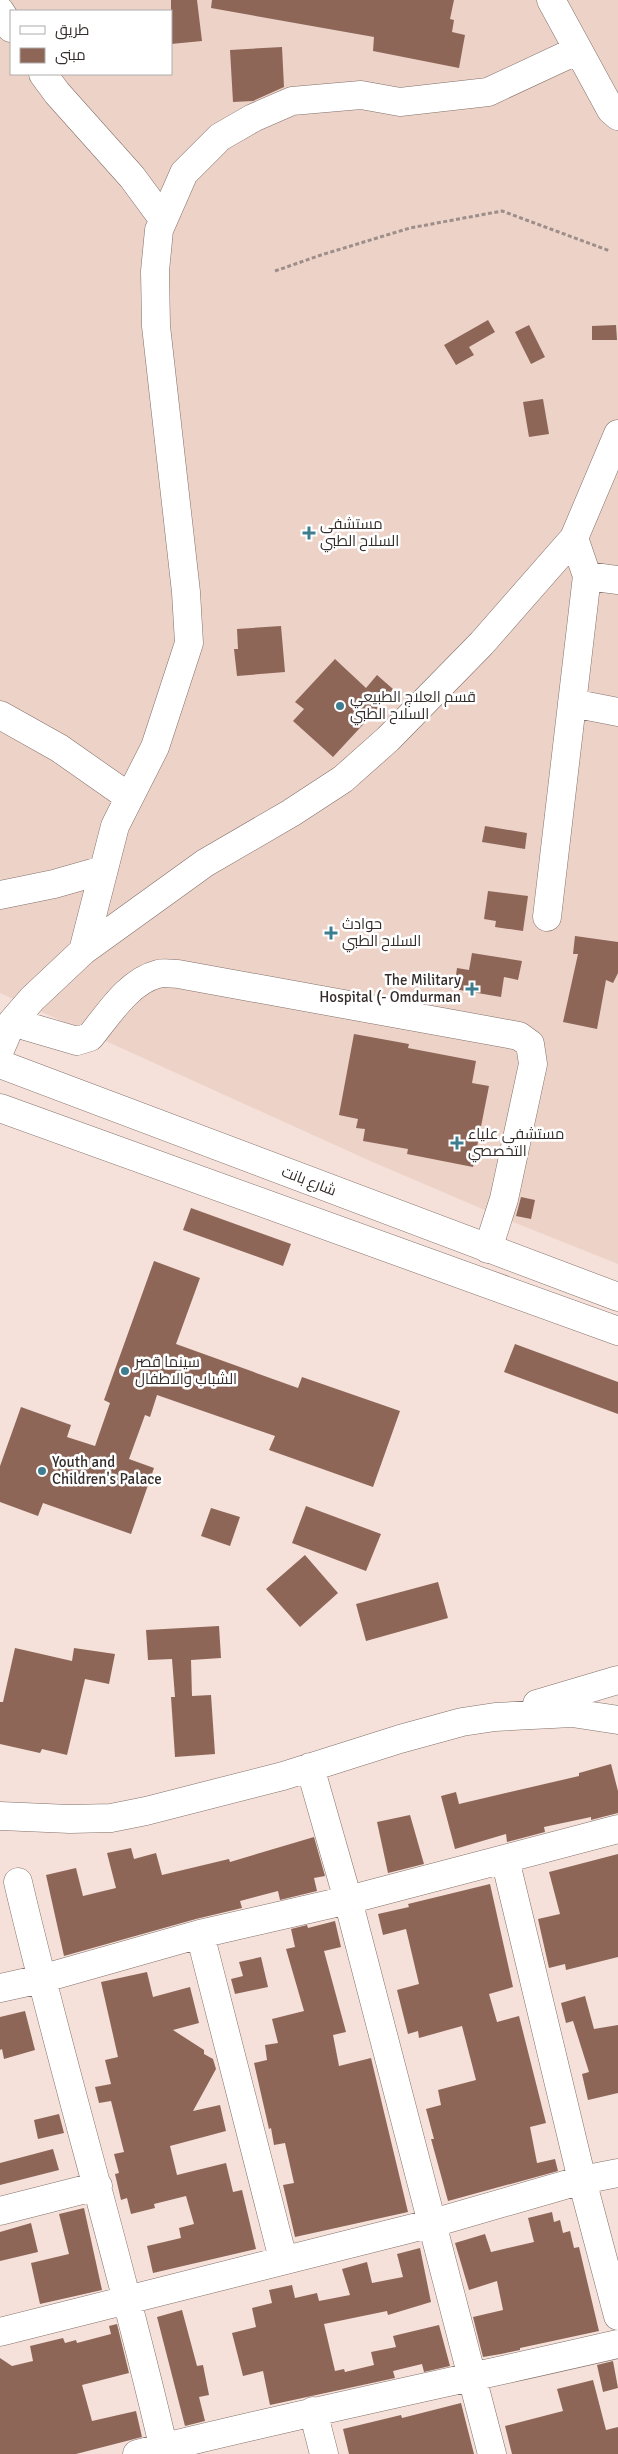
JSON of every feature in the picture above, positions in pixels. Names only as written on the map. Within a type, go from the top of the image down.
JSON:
[{"type":"street","points":[[551,0],[611,110],[618,116]]},
{"type":"street","points":[[0,11],[10,26]]},
{"type":"street","points":[[83,951],[114,826],[155,747],[189,643],[186,592],[156,326],[155,272],[159,230],[184,173],[220,138],[253,118],[292,101],[361,95],[400,102],[488,92],[578,50]]},
{"type":"street","points":[[44,75],[57,93],[132,177],[163,219]]},
{"type":"street","points":[[0,1050],[12,1022],[32,999],[83,951],[205,863],[291,813],[342,779],[388,739],[482,643],[574,538],[618,434]]},
{"type":"street","points":[[546,917],[586,576],[574,538]]},
{"type":"street","points":[[586,576],[618,580]]},
{"type":"street","points":[[572,703],[618,712]]},
{"type":"street","points":[[0,715],[59,748],[103,776],[129,797]]},
{"type":"street","points":[[0,895],[54,884],[104,870]]},
{"type":"street","points":[[12,1022],[77,1041],[84,1040],[90,1037],[128,992],[145,979],[160,973],[178,974],[519,1036],[530,1044],[533,1064],[504,1198],[488,1249]]},
{"type":"street","name":"شارع بانت","points":[[0,1064],[618,1297]]},
{"type":"street","points":[[0,1108],[618,1331]]},
{"type":"street","points":[[495,1717],[618,1680]]},
{"type":"street","points":[[0,1816],[70,1819],[111,1818],[202,1798],[310,1767],[400,1738],[462,1722],[495,1717],[572,1713],[618,1720]]},
{"type":"street","points":[[310,1767],[348,1900],[492,2454]]},
{"type":"street","points":[[0,1988],[41,1979],[200,1934],[348,1900],[618,1829]]},
{"type":"street","points":[[505,1859],[582,2180],[618,2316]]},
{"type":"street","points":[[18,1882],[41,1979],[98,2186],[165,2451]]},
{"type":"street","points":[[200,1934],[283,2259]]},
{"type":"street","points":[[0,2332],[283,2259],[432,2223],[582,2180],[618,2173]]},
{"type":"street","points":[[0,2212],[98,2186]]},
{"type":"street","points":[[136,2454],[165,2451],[313,2410],[473,2378],[618,2344]]},
{"type":"street","points":[[313,2410],[324,2454]]},
{"type":"path","points":[[275,271],[410,228],[502,211],[610,251]]},
{"type":"shaded area","name":"مستشفى السلاح الطبي","points":[[0,0],[618,0],[618,1264],[513,1222],[368,1160],[0,993]]},
{"type":"building","points":[[171,0],[197,0],[202,41],[172,44]]},
{"type":"building","points":[[212,0],[454,0],[450,19],[454,20],[452,32],[465,35],[459,68],[373,51],[374,37],[211,8]]},
{"type":"building","points":[[282,47],[284,87],[253,101],[233,102],[230,50]]},
{"type":"building","points":[[488,320],[495,332],[469,347],[474,355],[456,365],[444,345]]},
{"type":"building","points":[[529,325],[545,357],[531,364],[515,332]]},
{"type":"building","points":[[616,325],[617,340],[592,340],[592,326]]},
{"type":"building","points":[[543,399],[549,434],[529,437],[523,402]]},
{"type":"building","points":[[281,626],[285,672],[237,676],[234,649],[238,649],[237,629]]},
{"type":"building","name":"قسم العلاج الطبيعي السلاح الطبي","points":[[335,659],[366,688],[377,675],[393,689],[383,703],[333,757],[293,721],[304,709],[295,702]]},
{"type":"building","points":[[485,826],[527,833],[525,849],[482,842]]},
{"type":"building","points":[[488,891],[528,896],[523,931],[495,927],[496,921],[484,919]]},
{"type":"building","points":[[575,936],[618,942],[618,973],[613,983],[606,980],[597,1029],[563,1022],[578,954],[573,954]]},
{"type":"building","points":[[472,953],[522,961],[518,980],[504,977],[501,997],[454,989],[457,968],[469,970]]},
{"type":"building","points":[[354,1034],[409,1044],[408,1048],[476,1061],[472,1083],[489,1086],[473,1167],[407,1154],[408,1149],[363,1141],[365,1129],[356,1128],[358,1119],[339,1115]]},
{"type":"building","points":[[521,1197],[535,1200],[531,1219],[516,1216]]},
{"type":"building","points":[[191,1208],[291,1244],[283,1266],[183,1230]]},
{"type":"building","points":[[154,1261],[200,1278],[176,1344],[298,1388],[302,1377],[400,1411],[373,1487],[269,1450],[275,1436],[157,1395],[150,1417],[145,1415],[129,1459],[154,1468],[131,1534],[43,1503],[38,1516],[0,1502],[0,1466],[21,1407],[71,1425],[67,1437],[95,1446],[110,1403],[104,1400]]},
{"type":"building","points":[[515,1344],[618,1382],[618,1414],[504,1372]]},
{"type":"building","points":[[306,1506],[381,1534],[366,1571],[292,1543]]},
{"type":"building","points":[[211,1508],[240,1517],[230,1546],[201,1536]]},
{"type":"building","points":[[305,1555],[338,1593],[300,1627],[266,1589]]},
{"type":"building","points":[[438,1582],[448,1618],[366,1641],[356,1604]]},
{"type":"building","points":[[219,1626],[221,1658],[191,1660],[192,1696],[211,1695],[215,1754],[175,1757],[171,1697],[175,1697],[172,1659],[148,1660],[146,1630]]},
{"type":"building","points":[[15,1648],[72,1661],[74,1648],[115,1654],[109,1684],[85,1679],[67,1755],[42,1749],[40,1753],[0,1744],[0,1702],[3,1702]]},
{"type":"building","points":[[611,1764],[618,1791],[618,1813],[591,1820],[591,1817],[544,1827],[545,1832],[507,1842],[506,1834],[455,1849],[441,1796],[456,1792],[459,1804],[579,1776],[579,1773]]},
{"type":"building","points":[[410,1815],[424,1864],[388,1873],[377,1822]]},
{"type":"building","points":[[314,1837],[325,1876],[314,1878],[317,1891],[280,1900],[278,1891],[240,1901],[242,1908],[64,1956],[46,1875],[76,1868],[83,1896],[116,1888],[107,1853],[131,1848],[134,1859],[156,1853],[162,1875],[229,1859],[230,1862]]},
{"type":"building","points":[[618,1854],[618,1957],[566,1970],[565,1964],[549,1968],[538,1919],[560,1914],[549,1872]]},
{"type":"building","points":[[490,1884],[513,1987],[489,1994],[497,2022],[519,2016],[546,2123],[530,2127],[537,2163],[555,2159],[558,2171],[448,2201],[431,2139],[434,2139],[426,2109],[441,2105],[438,2090],[476,2080],[462,2026],[419,2038],[418,2031],[408,2034],[397,1990],[419,1984],[406,1929],[383,1935],[378,1914],[409,1907],[408,1904]]},
{"type":"building","points":[[335,1921],[341,1947],[324,1951],[346,2032],[333,2035],[339,2066],[371,2058],[408,2212],[295,2237],[283,2185],[294,2183],[285,2143],[274,2145],[254,2063],[267,2060],[265,2045],[278,2043],[272,2019],[304,2011],[286,1949],[295,1947],[291,1929],[307,1925],[308,1928]]},
{"type":"building","points":[[261,1957],[268,1987],[235,1994],[231,1979],[243,1976],[239,1962]]},
{"type":"building","points":[[147,1972],[153,1997],[190,1987],[199,2023],[173,2030],[204,2050],[204,2054],[213,2059],[216,2069],[193,2111],[220,2105],[226,2131],[170,2146],[177,2175],[226,2163],[233,2192],[242,2190],[256,2249],[153,2273],[147,2246],[181,2238],[179,2228],[194,2224],[186,2196],[154,2204],[155,2208],[131,2214],[127,2198],[121,2200],[115,2174],[119,2173],[114,2154],[124,2152],[111,2101],[99,2103],[95,2087],[111,2084],[105,2060],[118,2057],[101,1982]]},
{"type":"building","points":[[585,1996],[594,2029],[618,2025],[618,2093],[588,2100],[582,2074],[589,2072],[573,2021],[566,2023],[561,2003]]},
{"type":"building","points":[[25,2011],[35,2050],[4,2059],[2,2049],[0,2050],[0,2017]]},
{"type":"building","points":[[59,2114],[64,2133],[38,2139],[34,2120]]},
{"type":"building","points":[[53,2149],[59,2170],[0,2185],[0,2163]]},
{"type":"building","points":[[84,2208],[102,2290],[40,2304],[31,2263],[69,2254],[59,2214]]},
{"type":"building","points":[[552,2212],[554,2222],[560,2220],[563,2233],[570,2231],[574,2248],[579,2247],[599,2331],[483,2357],[473,2317],[503,2310],[497,2281],[469,2290],[455,2243],[485,2234],[491,2252],[534,2242],[528,2218]]},
{"type":"building","points":[[31,2223],[38,2252],[0,2261],[0,2232]]},
{"type":"building","points":[[420,2248],[431,2302],[388,2315],[387,2311],[324,2324],[335,2371],[344,2369],[345,2372],[374,2365],[371,2352],[396,2347],[393,2336],[439,2325],[450,2366],[424,2372],[422,2364],[393,2371],[395,2378],[270,2405],[263,2371],[243,2376],[232,2333],[256,2327],[252,2308],[272,2303],[269,2290],[292,2285],[295,2298],[317,2293],[319,2301],[350,2295],[342,2269],[367,2262],[372,2283],[403,2277],[397,2254]]},
{"type":"building","points":[[182,2310],[197,2366],[203,2365],[209,2395],[199,2397],[205,2421],[185,2426],[157,2317]]},
{"type":"building","points":[[117,2324],[129,2373],[82,2385],[92,2421],[136,2411],[142,2437],[76,2454],[0,2454],[0,2358],[12,2366],[33,2361],[30,2346],[63,2338],[65,2343],[76,2340],[77,2343],[111,2334],[109,2326]]},
{"type":"building","points":[[613,2361],[618,2388],[603,2392],[597,2365]]},
{"type":"building","points":[[593,2380],[606,2430],[618,2427],[618,2454],[512,2454],[505,2426],[563,2411],[557,2389]]},
{"type":"building","points":[[461,2403],[474,2454],[349,2454],[343,2429],[401,2415],[402,2418]]},
{"type":"place","name":"مستشفى السلاح الطبي","points":[[309,533]]},
{"type":"place","name":"قسم العلاج الطبيعي السلاح الطبي","points":[[340,706]]},
{"type":"place","name":"حوادث السلاح الطبي","points":[[331,933]]},
{"type":"place","name":"The Military Hospital (- Omdurman","points":[[472,989]]},
{"type":"place","name":"مستشفى علياء التخصصي","points":[[457,1143]]},
{"type":"place","name":"سينما قصر الشباب والاطفال","points":[[125,1371]]},
{"type":"place","name":"Youth and Children's Palace","points":[[42,1471]]}]
